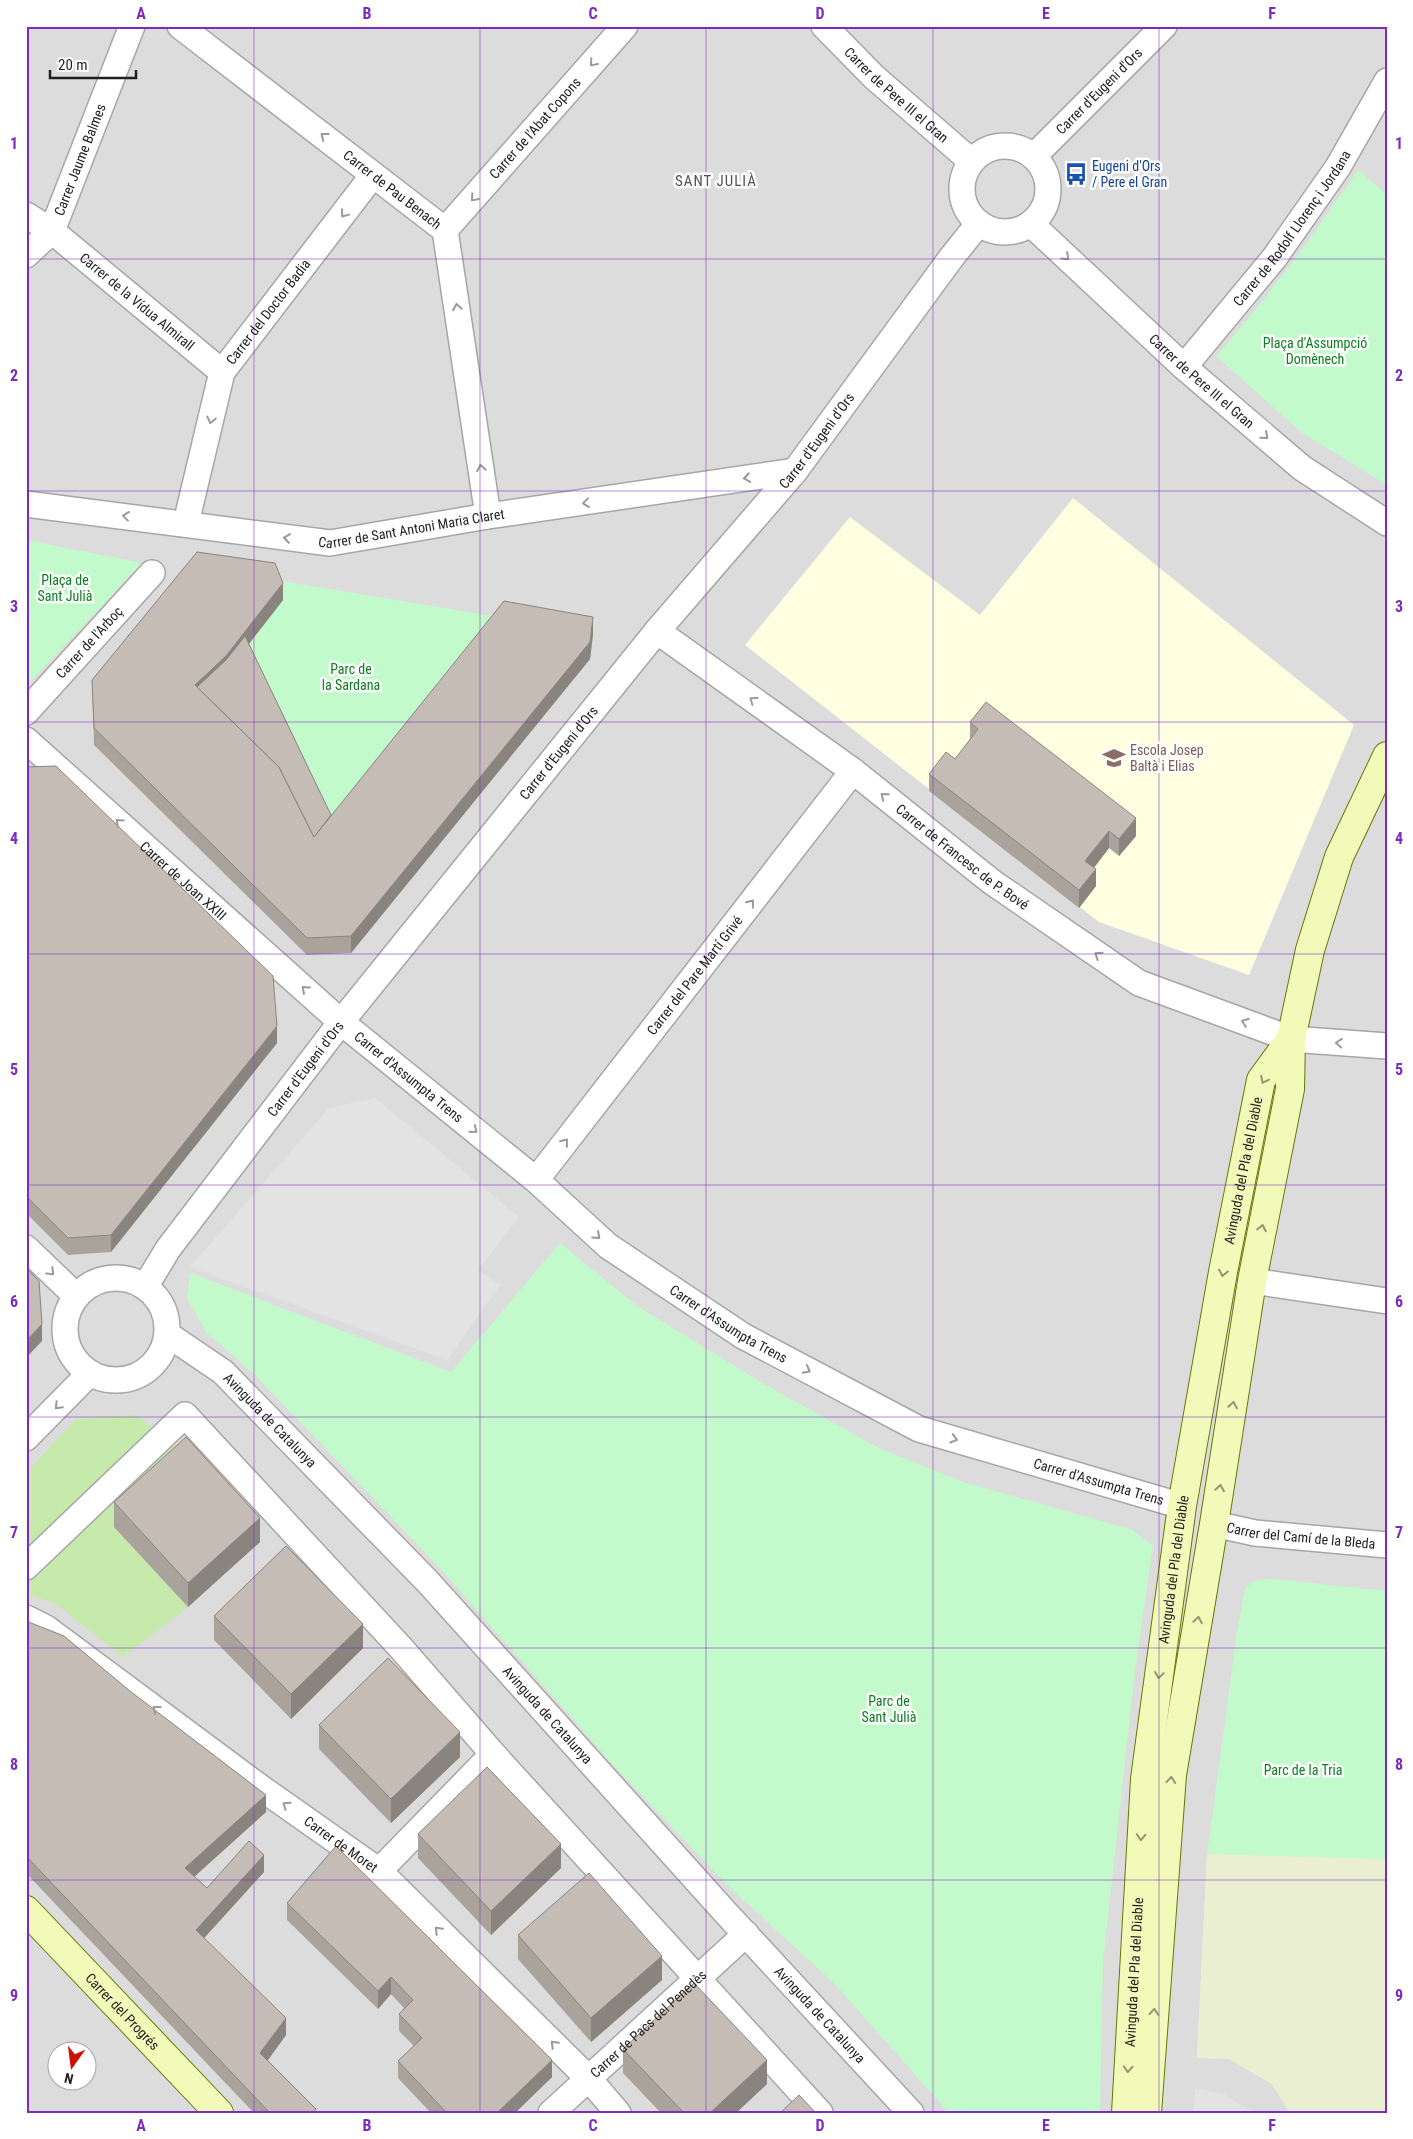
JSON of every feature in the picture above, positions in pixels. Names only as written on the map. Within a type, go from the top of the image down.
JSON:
[{"type":"street","name":"Carrer Jaume Balmes","points":[[26,255],[52,231],[132,26]]},
{"type":"street","name":"Carrer de Pau Benach","points":[[180,26],[445,230],[488,516]]},
{"type":"street","name":"Carrer de l'Abat Copons","points":[[445,230],[625,26]]},
{"type":"street","name":"Carrer de Pere III el Gran","points":[[824,26],[874,77],[971,160]]},
{"type":"street","name":"Carrer d'Eugeni d'Ors","points":[[1034,156],[1164,26]]},
{"type":"street","name":"Carrer de Rodolf Llorenç i Jordana","points":[[1184,367],[1275,256],[1338,167],[1387,81]]},
{"type":"street","points":[[1001,145],[1017,146],[1034,156],[1044,167],[1047,177],[1049,194],[1043,211],[1031,224],[1014,232],[990,230],[978,223],[965,206],[961,191],[963,176],[971,160],[986,149],[1001,145]]},
{"type":"street","name":"Carrer del Doctor Badia","points":[[186,523],[222,372],[374,175]]},
{"type":"street","name":"Carrer de la Vídua Almirall","points":[[26,215],[52,231],[222,372]]},
{"type":"street","name":"Carrer d'Eugeni d'Ors","points":[[145,1287],[168,1249],[341,1022],[657,632],[795,471],[978,223]]},
{"type":"street","name":"Carrer de Pere III el Gran","points":[[1031,224],[1184,367],[1302,468],[1387,523]]},
{"type":"street","name":"Carrer de Sant Antoni Maria Claret","points":[[26,504],[186,523],[330,544],[488,516],[795,471]]},
{"type":"street","name":"Carrer de l'Arboç","points":[[26,712],[152,573]]},
{"type":"street","name":"Carrer de Francesc de P. Bové","points":[[657,632],[853,771],[992,882],[1139,983],[1291,1040],[1387,1046]]},
{"type":"street","name":"Carrer de Joan XXIII","points":[[26,740],[341,1022]]},
{"type":"street","name":"Avinguda del Pla del Diable","points":[[1147,2113],[1172,1775],[1252,1281],[1290,1088],[1291,1040],[1310,950],[1339,857],[1387,756]]},
{"type":"street","name":"Carrer del Pare Martí Grivé","points":[[536,1180],[853,771]]},
{"type":"street","name":"Carrer d'Assumpta Trens","points":[[341,1022],[536,1180],[608,1246],[743,1336],[919,1429],[1182,1506]]},
{"type":"street","name":"Avinguda del Pla del Diable","points":[[1126,2113],[1144,1779],[1182,1506],[1261,1080],[1291,1040]]},
{"type":"street","points":[[26,1248],[76,1296]]},
{"type":"street","points":[[116,1278],[132,1280],[145,1287],[158,1300],[166,1316],[167,1334],[159,1356],[142,1373],[120,1380],[105,1379],[90,1373],[77,1362],[68,1347],[64,1329],[67,1312],[76,1296],[88,1286],[101,1280],[116,1278]]},
{"type":"street","points":[[1252,1281],[1387,1301]]},
{"type":"street","name":"Avinguda de Catalunya","points":[[167,1334],[223,1372],[422,1575],[746,1934],[911,2113]]},
{"type":"street","points":[[26,1438],[90,1373]]},
{"type":"street","points":[[26,1568],[185,1415],[293,1546],[401,1648],[493,1754],[820,2113]]},
{"type":"street","name":"Carrer del Camí de la Bleda","points":[[1214,1524],[1255,1533],[1387,1546]]},
{"type":"street","name":"Carrer de Moret","points":[[26,1618],[46,1628],[257,1785],[379,1871],[589,2079],[618,2113]]},
{"type":"street","points":[[379,1871],[493,1754]]},
{"type":"street","name":"Carrer del Progrés","points":[[26,1910],[219,2113]]},
{"type":"street","name":"Carrer de Pacs del Penedès","points":[[550,2113],[746,1934]]},
{"type":"shaded area","points":[[26,26],[1387,26],[1387,1859],[1207,1854],[1197,2058],[1229,2059],[1272,2084],[1290,2113],[26,2113]]},
{"type":"shaded area","name":"Escola Josep Baltà i Elias","points":[[1073,498],[1354,725],[1249,975],[1099,922],[745,645],[850,517],[980,615]]},
{"type":"shaded area","points":[[375,1098],[519,1217],[478,1270],[500,1285],[447,1360],[190,1267],[329,1108]]},
{"type":"shaded area","points":[[1207,1854],[1387,1859],[1387,2113],[1290,2113],[1272,2084],[1229,2059],[1197,2058]]},
{"type":"shaded area","points":[[1195,2088],[1224,2094],[1254,2113],[1194,2113]]},
{"type":"green space","name":"Plaça d'Assumpció Domènech","points":[[1358,170],[1387,195],[1387,485],[1301,432],[1216,356],[1290,266]]},
{"type":"green space","name":"Plaça de Sant Julià","points":[[26,540],[142,563],[31,681],[26,677]]},
{"type":"green space","name":"Parc de la Sardana","points":[[275,580],[504,618],[332,831],[245,649],[283,600]]},
{"type":"green space","name":"Parc de Sant Julià","points":[[560,1243],[637,1306],[764,1384],[877,1447],[960,1481],[1133,1530],[1153,1546],[1135,1671],[1103,1961],[1100,2113],[949,2113],[834,1983],[725,1883],[616,1768],[439,1567],[253,1373],[206,1332],[187,1298],[190,1273],[451,1372]]},
{"type":"green space","points":[[136,1415],[164,1435],[185,1461],[114,1527],[188,1607],[123,1657],[55,1603],[26,1594],[26,1473],[76,1419]]},
{"type":"green space","name":"Parc de la Tria","points":[[1273,1579],[1387,1591],[1387,1859],[1207,1854],[1237,1632],[1245,1589],[1253,1581]]},
{"type":"building","points":[[197,552],[275,563],[283,583],[226,656],[195,685],[279,767],[314,837],[504,601],[593,617],[590,642],[351,936],[307,938],[94,728],[92,680]]},
{"type":"building","points":[[245,636],[331,815],[314,837],[279,767],[197,687],[226,660]]},
{"type":"building","points":[[986,702],[1136,818],[1119,839],[1109,831],[1085,861],[1096,869],[1079,890],[929,774],[946,752],[955,759],[978,729],[970,722]]},
{"type":"building","points":[[56,766],[273,976],[277,1026],[111,1235],[68,1238],[26,1196],[26,767]]},
{"type":"building","points":[[26,1268],[39,1281],[42,1324],[26,1341]]},
{"type":"building","points":[[186,1437],[260,1518],[188,1583],[114,1502]]},
{"type":"building","points":[[286,1546],[363,1624],[291,1694],[214,1616]]},
{"type":"building","points":[[26,1621],[64,1636],[130,1691],[266,1795],[185,1868],[207,1888],[249,1841],[264,1855],[196,1930],[286,2018],[260,2053],[316,2109],[313,2113],[270,2113],[26,1856]]},
{"type":"building","points":[[388,1658],[460,1732],[391,1799],[319,1725]]},
{"type":"building","points":[[487,1767],[561,1844],[491,1911],[418,1834]]},
{"type":"building","points":[[336,1846],[552,2060],[497,2113],[447,2113],[398,2061],[422,2038],[399,2014],[413,2000],[391,1977],[378,1991],[287,1903]]},
{"type":"building","points":[[589,1873],[662,1956],[591,2018],[518,1935]]},
{"type":"building","points":[[694,1983],[767,2060],[710,2113],[684,2113],[623,2049]]},
{"type":"building","points":[[799,2095],[816,2113],[780,2113]]},
{"type":"place","name":"Eugeni d'Ors / Pere el Gran","points":[[1076,174]]},
{"type":"place","name":"Escola Josep Baltà i Elias","points":[[1114,758]]},
{"type":"district","name":"SANT JULIÀ","points":[[716,181]]}]
